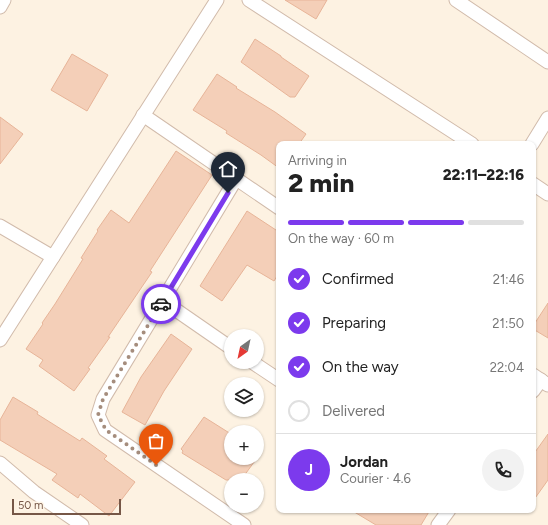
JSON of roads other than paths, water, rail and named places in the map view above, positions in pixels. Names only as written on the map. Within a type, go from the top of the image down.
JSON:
[{"type":"street","points":[[0,7],[4,0]]},
{"type":"street","points":[[0,340],[217,0]]},
{"type":"street","points":[[249,0],[467,141]]},
{"type":"street","points":[[456,0],[548,62]]},
{"type":"street","points":[[143,115],[276,206]]},
{"type":"street","points":[[534,141],[548,118]]},
{"type":"street","points":[[236,179],[103,399],[98,415],[106,430],[244,525]]},
{"type":"street","points":[[536,186],[548,194]]},
{"type":"street","points":[[0,226],[53,256]]},
{"type":"street","points":[[163,302],[224,343]]},
{"type":"street","points":[[262,369],[276,378]]},
{"type":"street","points":[[0,463],[34,492],[82,525]]},
{"type":"street","points":[[438,525],[447,513]]}]
